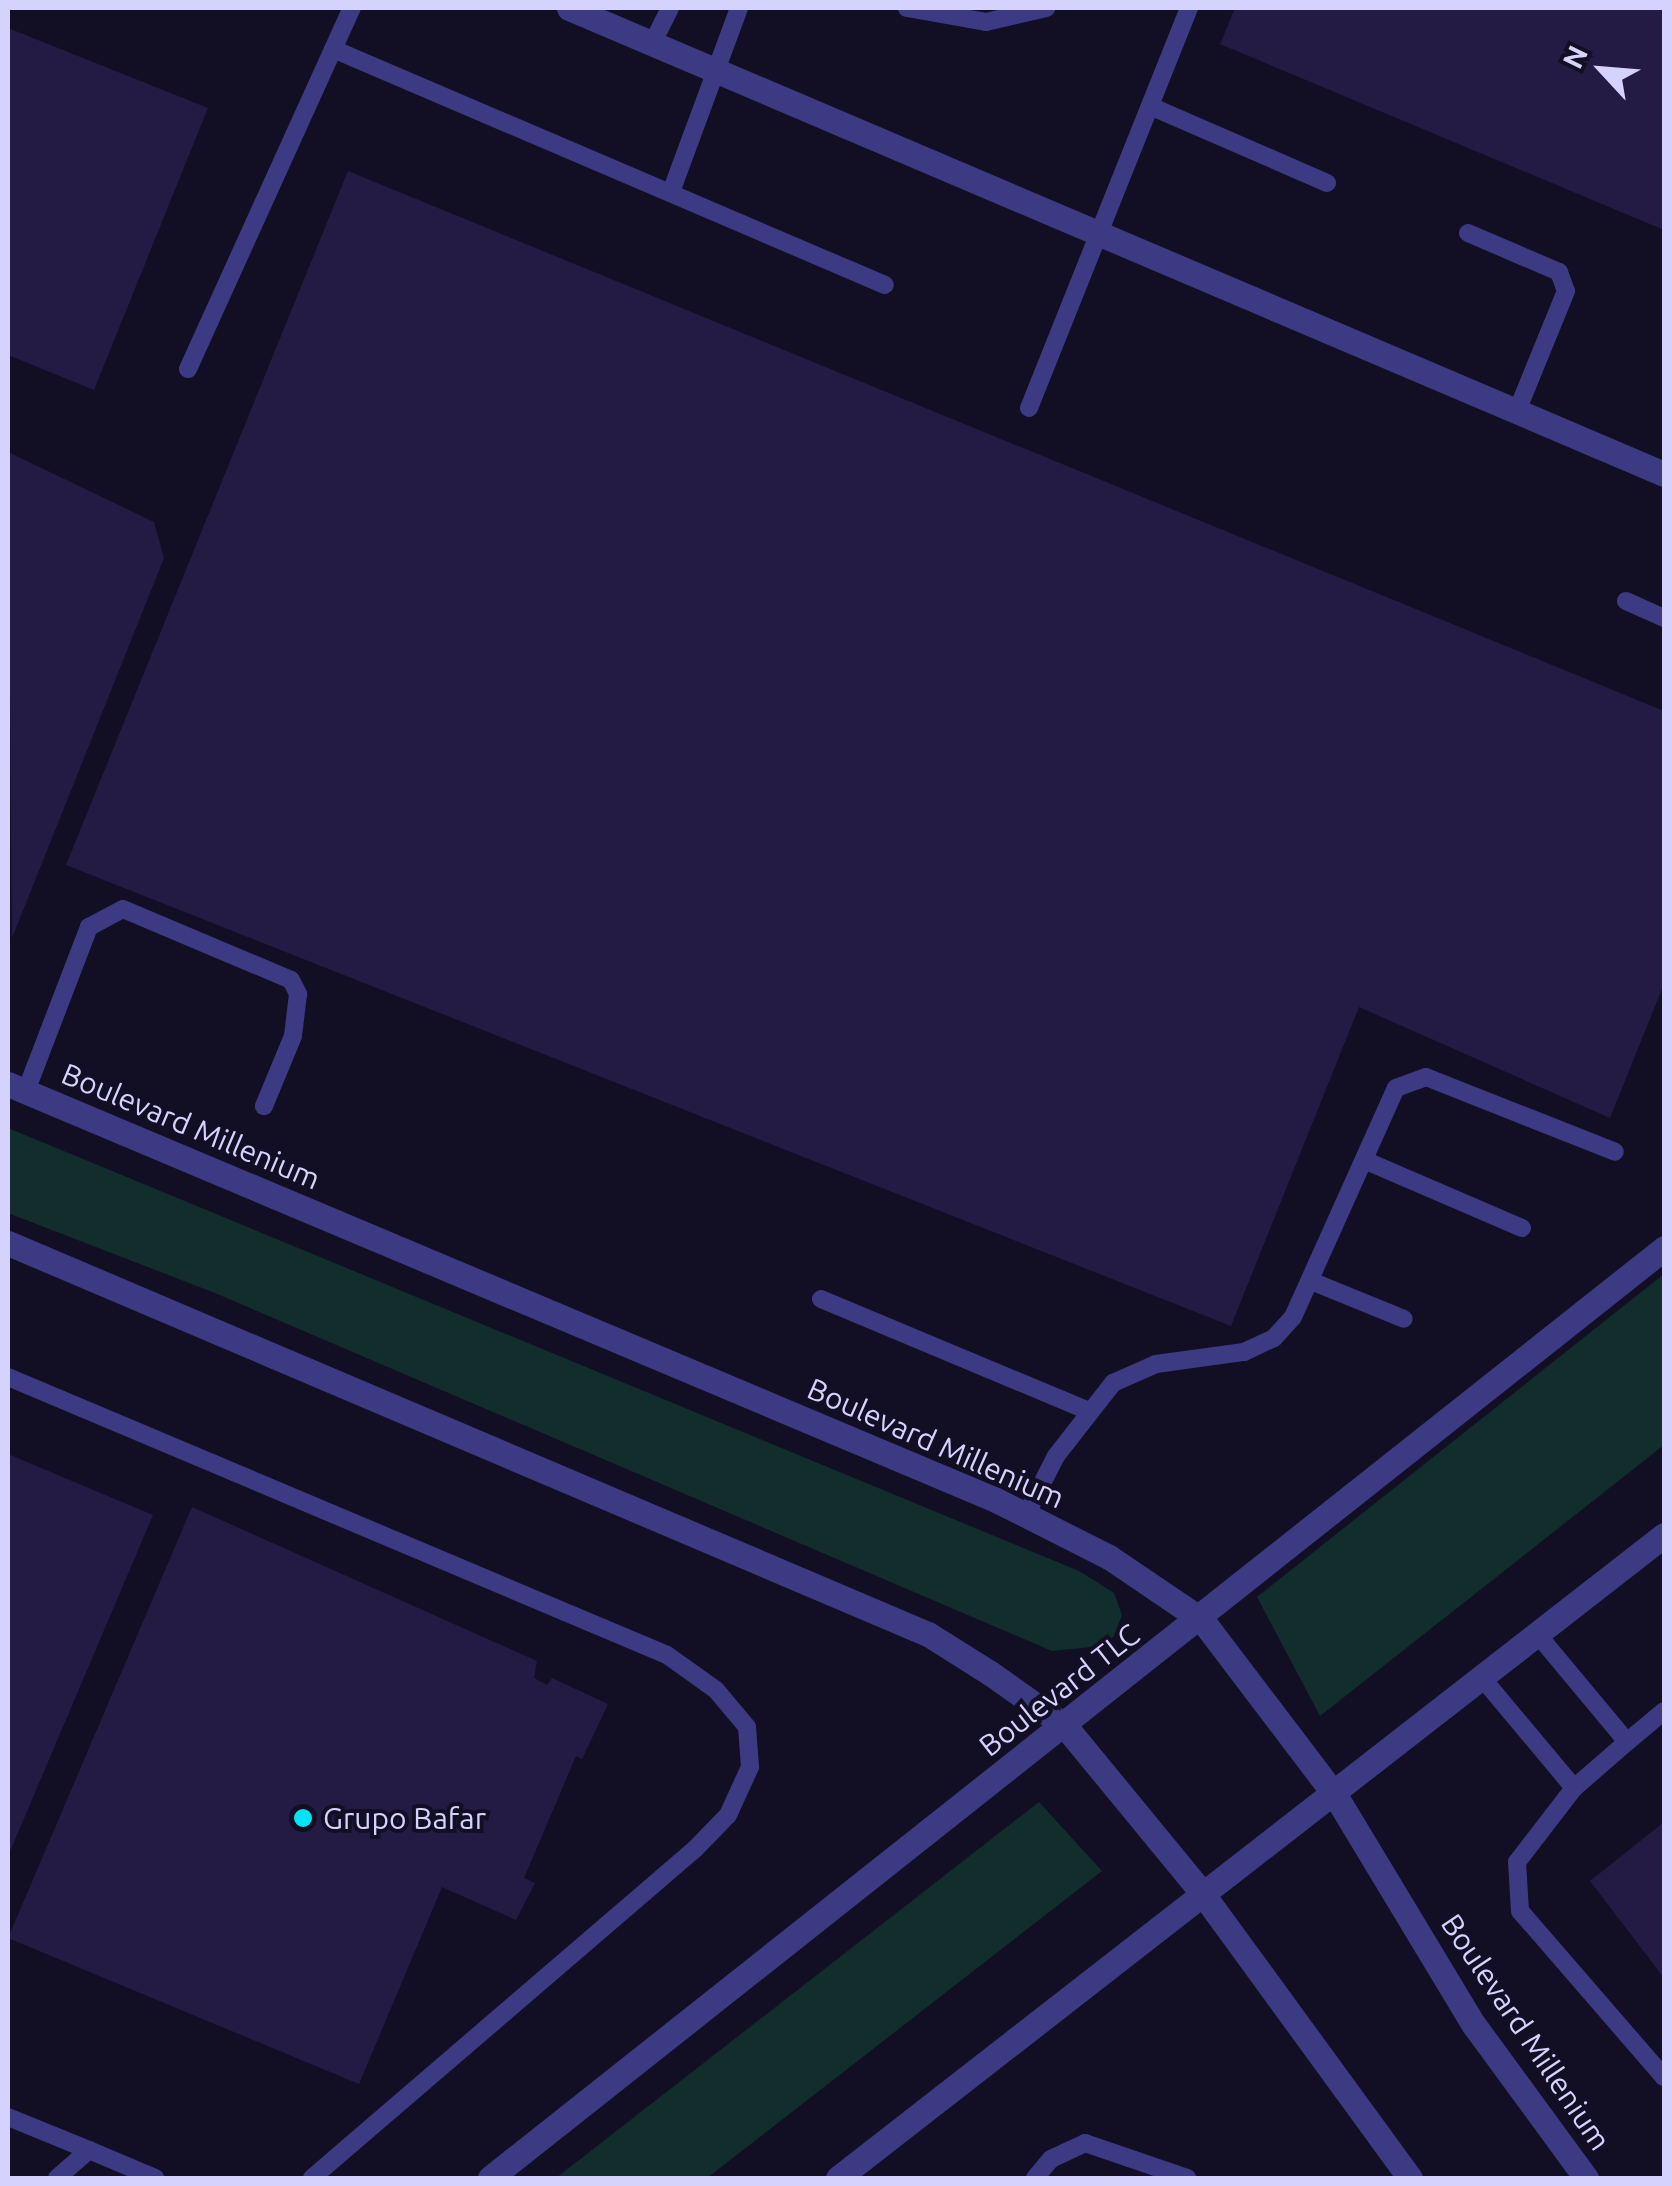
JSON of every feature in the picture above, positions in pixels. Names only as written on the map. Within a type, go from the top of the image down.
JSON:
[{"type":"street","points":[[569,8],[1664,474]]},
{"type":"street","name":"Boulevard Millenium","points":[[17,1088],[1109,1556],[1202,1620],[1335,1796],[1474,2024],[1586,2178]]},
{"type":"street","points":[[8,1243],[928,1634],[1065,1726],[1202,1893],[1410,2178]]},
{"type":"street","name":"Boulevard TLC","points":[[490,2178],[1202,1620],[1664,1248]]},
{"type":"street","points":[[838,2178],[1202,1893],[1335,1796],[1664,1535]]},
{"type":"lane","points":[[188,369],[352,8]]},
{"type":"lane","points":[[652,44],[670,8]]},
{"type":"lane","points":[[671,192],[739,8]]},
{"type":"lane","points":[[907,8],[986,22],[1046,8]]},
{"type":"lane","points":[[1028,408],[1189,8]]},
{"type":"lane","points":[[333,49],[885,285]]},
{"type":"lane","points":[[1150,106],[1327,184]]},
{"type":"lane","points":[[1468,232],[1558,272],[1566,290],[1518,411]]},
{"type":"lane","points":[[1626,601],[1664,618]]},
{"type":"lane","points":[[17,1088],[88,927],[123,910],[291,980],[298,1017],[264,1106]]},
{"type":"lane","points":[[1024,1518],[1086,1410],[1114,1383],[1156,1364],[1244,1352],[1274,1338],[1311,1281],[1396,1088],[1426,1077],[1615,1152]]},
{"type":"lane","points":[[1364,1160],[1522,1228]]},
{"type":"lane","points":[[1311,1281],[1404,1320]]},
{"type":"lane","points":[[821,1299],[1086,1410]]},
{"type":"lane","points":[[8,1377],[668,1655],[716,1690],[747,1727],[750,1767],[717,1826],[312,2178]]},
{"type":"lane","points":[[1538,1635],[1627,1742]]},
{"type":"lane","points":[[1483,1679],[1574,1788]]},
{"type":"lane","points":[[1664,1711],[1574,1788],[1517,1862],[1520,1912],[1664,2077]]},
{"type":"lane","points":[[8,2118],[155,2178]]},
{"type":"lane","points":[[1035,2178],[1052,2159],[1085,2143],[1160,2173],[1187,2178]]},
{"type":"lane","points":[[57,2178],[88,2150]]},
{"type":"green space","points":[[8,1128],[1079,1571],[1114,1593],[1122,1615],[1114,1636],[1100,1646],[1052,1651],[215,1293],[8,1213]]},
{"type":"green space","points":[[1664,1274],[1664,1445],[1320,1716],[1257,1597]]},
{"type":"green space","points":[[1039,1802],[1102,1871],[707,2178],[556,2178]]},
{"type":"building","points":[[1235,8],[1664,8],[1664,230],[1220,44]]},
{"type":"building","points":[[8,28],[208,108],[94,390],[8,355]]},
{"type":"building","points":[[348,171],[1664,711],[1664,984],[1610,1118],[1359,1007],[1231,1326],[66,865]]},
{"type":"building","points":[[8,452],[154,522],[164,558],[12,938]]},
{"type":"building","points":[[8,1454],[153,1515],[8,1856]]},
{"type":"building","name":"Grupo Bafar","points":[[192,1507],[537,1661],[534,1678],[547,1685],[552,1678],[608,1704],[582,1759],[576,1756],[524,1878],[535,1883],[516,1920],[442,1887],[359,2084],[8,1938]]},
{"type":"building","points":[[1664,1822],[1664,1978],[1590,1881]]},
{"type":"place","name":"Grupo Bafar","points":[[303,1818]]}]
